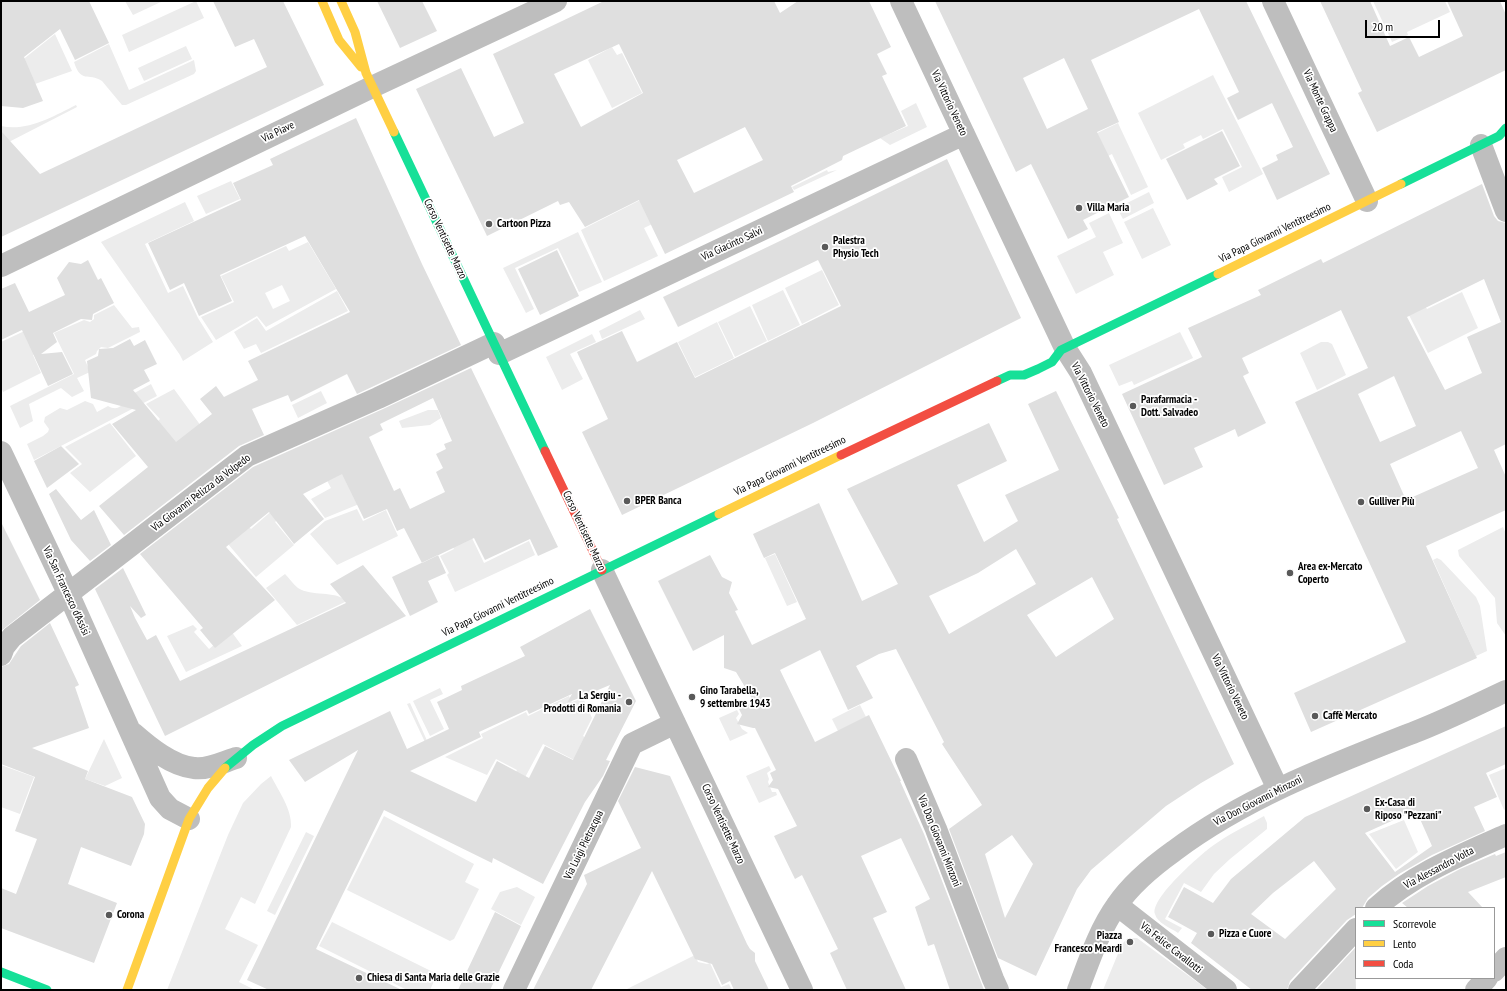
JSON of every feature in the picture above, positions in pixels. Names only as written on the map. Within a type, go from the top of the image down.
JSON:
[{"type":"main road","name":"Corso Ventisette Marzo","points":[[322,1],[340,40],[369,80]]},
{"type":"main road","name":"Corso Ventisette Marzo","points":[[341,1],[356,32],[369,80],[602,570]]},
{"type":"main road","name":"Via Papa Giovanni Ventitreesimo","points":[[127,990],[188,819],[217,775],[236,758],[282,726],[1012,372],[1024,376],[1052,362],[1060,349],[1495,139],[1506,128]]},
{"type":"main road","points":[[1,972],[47,990]]},
{"type":"street","name":"Via Piave","points":[[1,266],[369,80],[556,1]]},
{"type":"street","name":"Via Vittorio Veneto","points":[[901,1],[964,134],[1060,349],[1081,373],[1278,789]]},
{"type":"street","name":"Via Monte Grappa","points":[[1273,1],[1367,201]]},
{"type":"street","name":"Via Giacinto Salvi","points":[[497,348],[964,134]]},
{"type":"street","points":[[1495,139],[1506,211]]},
{"type":"street","name":"Via Giovanni Pelizza da Volpedo","points":[[1,655],[4,647],[12,637],[69,595],[247,456],[378,398],[497,348]]},
{"type":"street","name":"Via San Francesco d'Assisi","points":[[1,452],[69,595],[160,798],[170,809],[188,819]]},
{"type":"street","name":"Corso Ventisette Marzo","points":[[602,570],[802,990]]},
{"type":"street","name":"Via Don Giovanni Minzoni","points":[[1078,990],[1102,931],[1117,905],[1145,874],[1187,841],[1235,810],[1278,789],[1374,748],[1416,732],[1506,691]]},
{"type":"street","name":"Via Luigi Pietracqua","points":[[514,990],[632,744],[675,723]]},
{"type":"street","name":"Via San Francesco d'Assisi","points":[[130,730],[145,744],[170,760],[194,768],[208,767],[236,758]]},
{"type":"street","name":"Via Don Giovanni Minzoni","points":[[906,760],[936,829],[992,979],[998,990]]},
{"type":"street","name":"Via Alessandro Volta","points":[[1377,907],[1407,884],[1433,869],[1506,835]]},
{"type":"street","name":"Via Felice Cavallotti","points":[[1117,905],[1226,990]]},
{"type":"street","points":[[1299,990],[1355,929]]},
{"type":"street","points":[[1495,970],[1506,958]]},
{"type":"street","points":[[1476,990],[1486,979]]},
{"type":"shaded area","points":[[125,1],[163,1],[133,15]]},
{"type":"shaded area","points":[[196,1],[204,18],[129,52],[122,35]]},
{"type":"shaded area","points":[[1373,1],[1445,1],[1450,12],[1407,32],[1408,35],[1392,42]]},
{"type":"shaded area","points":[[55,34],[72,71],[35,84],[1,77]]},
{"type":"shaded area","points":[[109,44],[129,90],[194,60],[196,71],[194,74],[126,105],[122,105],[102,81],[79,73],[74,62]]},
{"type":"shaded area","points":[[186,46],[192,59],[144,81],[138,68]]},
{"type":"shaded area","points":[[612,47],[617,55],[622,53],[642,93],[612,108],[588,60]]},
{"type":"shaded area","points":[[1213,75],[1263,174],[1229,192],[1222,177],[1242,167],[1223,129],[1203,139],[1201,135],[1183,144],[1185,148],[1161,160],[1138,113]]},
{"type":"shaded area","points":[[916,103],[927,127],[890,145],[880,138],[908,126],[901,111]]},
{"type":"shaded area","points":[[76,105],[77,107],[3,145],[1,143],[1,126],[21,127],[30,125],[40,122]]},
{"type":"shaded area","points":[[1118,123],[1148,187],[1131,195],[1112,154],[1073,173],[1085,139]]},
{"type":"shaded area","points":[[827,170],[828,172],[837,170],[794,190],[792,187]]},
{"type":"shaded area","points":[[231,181],[240,199],[206,214],[197,196]]},
{"type":"shaded area","points":[[656,192],[677,212],[644,228],[658,256],[604,281],[581,230]]},
{"type":"shaded area","points":[[1149,192],[1154,203],[1123,219],[1117,208]]},
{"type":"shaded area","points":[[185,202],[194,221],[145,244],[168,293],[183,286],[198,318],[213,342],[183,361],[101,242]]},
{"type":"shaded area","points":[[1153,208],[1171,245],[1142,259],[1124,222]]},
{"type":"shaded area","points":[[1109,213],[1123,243],[1103,252],[1114,275],[1076,294],[1057,256],[1096,237],[1089,223]]},
{"type":"shaded area","points":[[578,232],[602,282],[579,292],[558,248],[515,268],[534,309],[526,313],[503,268]]},
{"type":"shaded area","points":[[308,242],[336,289],[266,327],[257,316],[216,340],[201,317],[234,302],[221,276],[286,246],[289,251]],"holes":[[[282,285],[290,301],[273,309],[265,293]]]},
{"type":"shaded area","points":[[822,270],[839,305],[802,324],[785,288]]},
{"type":"shaded area","points":[[783,290],[800,325],[768,341],[752,305]]},
{"type":"shaded area","points":[[337,291],[348,311],[261,353],[256,344],[244,349],[234,332],[257,318],[266,331]]},
{"type":"shaded area","points":[[1462,292],[1478,328],[1428,353],[1407,311],[1423,303],[1427,309]]},
{"type":"shaded area","points":[[114,305],[132,328],[139,327],[140,332],[108,348],[101,347],[96,354],[85,360],[90,372],[77,378],[84,391],[72,397],[61,388],[29,404],[33,421],[20,428],[10,406],[74,374],[54,333],[84,320],[90,322],[94,319],[94,315]]},
{"type":"shaded area","points":[[750,306],[767,341],[735,357],[718,322]]},
{"type":"shaded area","points":[[640,310],[645,319],[602,339],[599,331]]},
{"type":"shaded area","points":[[717,322],[734,358],[695,377],[678,342]]},
{"type":"shaded area","points":[[35,326],[37,353],[33,355],[41,373],[3,392],[1,387],[1,342]]},
{"type":"shaded area","points":[[1180,332],[1193,358],[1134,385],[1132,381],[1119,386],[1109,365]]},
{"type":"shaded area","points":[[592,334],[596,342],[570,354],[583,379],[562,390],[546,357]]},
{"type":"shaded area","points":[[1321,342],[1328,342],[1332,344],[1346,375],[1317,390],[1300,353]]},
{"type":"shaded area","points":[[151,384],[157,396],[34,460],[27,444],[48,432],[49,429],[44,422],[45,417],[60,408],[67,410],[85,401],[93,404],[97,412],[108,406],[117,408],[124,403],[127,397]]},
{"type":"shaded area","points":[[174,389],[201,426],[176,444],[157,422],[160,419],[146,404]]},
{"type":"shaded area","points":[[321,391],[327,403],[298,418],[292,405]]},
{"type":"shaded area","points":[[428,410],[438,410],[441,418],[430,425],[402,428],[399,421]]},
{"type":"shaded area","points":[[110,423],[136,456],[90,492],[70,473],[82,464],[65,447]]},
{"type":"shaded area","points":[[351,464],[369,500],[325,518],[311,499],[331,488],[325,477]]},
{"type":"shaded area","points":[[275,508],[282,516],[275,522],[294,545],[256,577],[228,544],[248,526],[251,529]]},
{"type":"shaded area","points":[[357,509],[363,521],[386,510],[398,536],[337,565],[310,534],[325,521]]},
{"type":"shaded area","points":[[1503,527],[1506,534],[1506,636],[1497,623],[1495,598],[1459,556],[1458,550]]},
{"type":"shaded area","points":[[472,538],[484,563],[529,541],[535,555],[455,592],[447,575],[449,573],[440,556],[454,549],[453,547]]},
{"type":"shaded area","points":[[775,554],[797,602],[787,606],[765,558]]},
{"type":"shaded area","points":[[1437,558],[1441,560],[1476,597],[1480,606],[1487,651],[1476,656],[1433,560]]},
{"type":"shaded area","points":[[285,574],[298,588],[304,591],[329,594],[347,601],[297,625],[266,588]]},
{"type":"shaded area","points":[[193,625],[197,629],[194,632],[209,649],[231,631],[242,646],[186,672],[167,636]]},
{"type":"shaded area","points":[[440,688],[443,694],[430,700],[444,729],[430,736],[413,701]]},
{"type":"shaded area","points":[[569,696],[572,702],[583,698],[592,718],[583,736],[589,740],[578,762],[543,744],[522,783],[509,786],[517,770],[496,759],[487,775],[445,757],[483,738],[481,734],[526,712],[528,716]]},
{"type":"shaded area","points":[[410,703],[434,756],[432,757],[407,704]]},
{"type":"shaded area","points":[[860,705],[875,735],[847,749],[832,719]]},
{"type":"shaded area","points":[[737,710],[739,714],[736,718],[742,729],[748,733],[730,741],[719,718]]},
{"type":"shaded area","points":[[104,739],[122,778],[105,786],[85,779]]},
{"type":"shaded area","points":[[1,765],[34,777],[20,814],[1,807]]},
{"type":"shaded area","points":[[769,766],[771,770],[767,773],[769,779],[768,782],[772,792],[776,792],[777,795],[759,803],[746,776]]},
{"type":"shaded area","points":[[1506,768],[1506,809],[1504,810],[1489,775]]},
{"type":"shaded area","points":[[271,776],[287,807],[291,820],[291,827],[255,904],[241,897],[225,929],[258,945],[239,982],[255,990],[167,990],[228,835],[243,803]]},
{"type":"shaded area","points":[[384,816],[474,864],[465,882],[479,889],[454,939],[450,941],[347,890]]},
{"type":"shaded area","points":[[1264,816],[1267,823],[1267,829],[1214,874],[1201,892],[1184,883],[1165,919],[1182,928],[1178,933],[1158,920],[1155,914],[1155,907],[1160,898],[1187,868],[1217,843]]},
{"type":"shaded area","points":[[1404,820],[1418,852],[1396,869],[1369,834]]},
{"type":"shaded area","points":[[306,832],[314,836],[275,915],[267,911]]},
{"type":"shaded area","points":[[517,887],[535,897],[521,925],[491,909],[500,892]]},
{"type":"shaded area","points":[[332,922],[435,973],[436,977],[430,990],[407,990],[319,946]]},
{"type":"shaded area","points":[[1128,938],[1137,938],[1208,990],[1103,990],[1122,944]]},
{"type":"shaded area","points":[[695,955],[698,962],[707,964],[710,963],[721,987],[729,984],[732,990],[625,990]]},
{"type":"building","points":[[1,1],[89,1],[109,43],[75,60],[60,29],[24,57],[43,101],[23,108],[1,106]]},
{"type":"building","points":[[213,1],[283,1],[324,85],[1,237],[1,131],[40,174],[267,67],[254,39],[235,47]]},
{"type":"building","points":[[377,1],[422,1],[437,31],[400,48]]},
{"type":"building","points":[[604,1],[774,1],[780,13],[798,1],[869,1],[891,47],[877,54],[887,74],[882,76],[906,126],[843,156],[842,160],[791,186],[794,192],[665,254],[639,200],[585,227],[569,202],[560,205],[558,201],[487,236],[416,89],[461,68],[494,137],[524,123],[493,54]],"holes":[[[619,44],[643,93],[581,127],[554,74]],[[745,127],[763,160],[694,193],[677,160]]]},
{"type":"building","points":[[935,1],[1246,1],[1330,174],[1277,200],[1262,168],[1278,160],[1276,155],[1293,147],[1272,103],[1238,120],[1227,98],[1239,92],[1199,9],[1091,60],[1119,122],[1097,132],[1129,197],[1083,220],[1088,229],[1068,239],[1031,164],[1016,172]],"holes":[[[1064,58],[1088,109],[1047,129],[1023,78]]]},
{"type":"building","points":[[1320,1],[1370,1],[1390,46],[1409,37],[1419,57],[1463,36],[1447,1],[1500,1],[1506,15],[1506,70],[1377,132],[1358,93],[1362,91]]},
{"type":"building","points":[[356,118],[422,264],[461,345],[357,394],[347,374],[291,402],[288,395],[252,409],[264,435],[239,446],[124,535],[99,506],[148,467],[112,424],[136,410],[91,398],[87,361],[98,356],[99,349],[113,348],[130,339],[134,346],[145,340],[157,364],[144,370],[150,381],[133,390],[176,442],[212,414],[200,399],[216,386],[224,397],[258,380],[248,361],[350,312],[305,236],[220,275],[232,301],[199,316],[184,283],[170,290],[148,243],[241,200],[233,183],[273,165],[270,159]]},
{"type":"building","points":[[1222,131],[1240,166],[1214,179],[1218,184],[1187,200],[1166,159]]},
{"type":"building","points":[[947,159],[1021,318],[813,423],[622,515],[582,432],[608,419],[577,352],[622,331],[637,362],[677,342],[695,378],[841,306],[818,260],[678,327],[663,297]]},
{"type":"building","points":[[1482,184],[1494,216],[1498,221],[1506,223],[1506,444],[1494,450],[1506,477],[1506,510],[1426,546],[1477,658],[1311,732],[1294,693],[1406,642],[1295,402],[1368,368],[1341,310],[1242,358],[1249,373],[1243,376],[1266,423],[1238,437],[1235,429],[1194,448],[1203,467],[1164,485],[1122,394],[1202,357],[1188,328],[1261,295],[1258,290],[1321,259],[1323,263]],"holes":[[[1484,279],[1501,322],[1467,337],[1482,373],[1445,390],[1407,317]],[[1394,376],[1416,426],[1380,442],[1358,394]],[[1461,431],[1478,468],[1406,500],[1390,464]]]},
{"type":"building","points":[[557,250],[579,296],[540,315],[518,269]]},
{"type":"building","points":[[88,260],[98,280],[101,278],[114,303],[93,314],[92,320],[81,319],[53,333],[57,342],[41,354],[62,352],[73,374],[48,386],[22,330],[1,340],[1,289],[15,283],[29,312],[65,295],[57,278],[69,262],[81,264]]},
{"type":"building","points":[[471,368],[558,547],[538,556],[530,539],[485,560],[474,538],[422,563],[404,528],[397,531],[387,509],[364,519],[342,474],[303,494],[324,519],[294,544],[269,512],[226,547],[275,600],[215,648],[200,630],[203,628],[140,554],[253,467]],"holes":[[[433,398],[452,441],[444,444],[446,449],[436,454],[443,468],[436,472],[445,492],[410,509],[400,488],[394,491],[369,437],[383,430],[380,424]]]},
{"type":"building","points":[[1056,391],[1119,518],[1117,519],[1234,764],[1166,806],[1091,870],[1077,889],[1036,976],[998,958],[949,829],[982,805],[942,744],[944,742],[896,649],[879,654],[856,666],[873,698],[848,710],[820,650],[780,670],[815,742],[869,715],[901,781],[924,834],[984,990],[950,990],[934,944],[928,946],[915,907],[930,899],[901,838],[861,856],[887,912],[873,918],[906,990],[847,990],[830,953],[838,949],[802,875],[795,879],[774,836],[797,826],[778,789],[768,787],[773,780],[770,773],[776,770],[755,728],[737,724],[742,715],[739,709],[754,702],[736,672],[724,668],[724,635],[693,651],[658,581],[710,555],[722,577],[732,582],[729,593],[738,610],[735,611],[752,645],[806,619],[775,553],[764,558],[753,534],[819,503],[862,601],[898,584],[847,489],[989,423],[1007,461],[957,485],[984,542],[1018,521],[1005,495],[1059,470],[1028,404]],"holes":[[[1016,549],[1036,584],[949,634],[929,596],[978,573]],[[1092,577],[1114,619],[1056,657],[1027,615]],[[1012,835],[1033,864],[1005,918],[985,854]]]},
{"type":"building","points":[[61,446],[79,464],[47,488],[34,461]]},
{"type":"building","points":[[56,489],[81,520],[94,510],[111,545],[90,561],[71,540],[49,494]]},
{"type":"building","points":[[1,522],[40,600],[1,631]]},
{"type":"building","points":[[438,555],[446,573],[428,581],[438,602],[410,616],[392,577]]},
{"type":"building","points":[[363,565],[406,616],[165,736],[95,589],[123,568],[146,615],[141,618],[130,606],[135,618],[147,640],[156,635],[180,681],[346,603],[330,584]]},
{"type":"building","points":[[590,609],[636,701],[606,760],[610,761],[603,776],[585,802],[543,884],[493,858],[492,863],[384,810],[316,949],[402,990],[269,990],[247,980],[358,750],[305,782],[289,760],[390,711],[407,749],[449,729],[437,702],[462,690],[461,686],[525,656],[520,647]],"holes":[[[610,685],[573,760],[545,746],[529,778],[497,761],[476,802],[410,771],[481,737],[479,732],[527,710],[529,714],[572,694],[567,703]]]},
{"type":"building","points":[[50,623],[79,685],[75,687],[89,728],[32,748],[88,771],[85,779],[132,797],[145,824],[144,834],[131,866],[81,847],[68,884],[117,903],[94,963],[1,928],[1,888],[16,894],[37,839],[15,831],[35,777],[1,764],[1,667],[9,664],[21,646]]},
{"type":"building","points":[[1506,726],[1506,764],[1486,773],[1497,797],[1474,807],[1485,831],[1432,855],[1399,874],[1368,898],[1363,907],[1355,907],[1355,915],[1347,920],[1290,981],[1287,990],[1252,990],[1191,943],[1197,933],[1168,917],[1184,887],[1213,903],[1231,879],[1305,817]],"holes":[[[1416,810],[1432,846],[1395,872],[1365,833]],[[1314,861],[1336,889],[1285,939],[1251,914],[1273,893]]]},
{"type":"building","points":[[635,767],[670,776],[747,944],[755,953],[755,961],[769,990],[734,990],[730,981],[722,985],[712,964],[695,959],[652,871],[591,990],[533,990],[587,884],[584,875],[641,848],[618,801]]},
{"type":"building","points":[[1506,852],[1506,877],[1468,892],[1482,907],[1407,907],[1402,903],[1428,886],[1460,869],[1495,854],[1496,856]]},
{"type":"building","points":[[495,912],[521,926],[490,990],[458,990]]},
{"type":"building","points":[[1355,948],[1356,990],[1316,990]]},
{"type":"traffic: fast","points":[[1401,184],[1499,136],[1506,128]]},
{"type":"traffic: fast","points":[[394,132],[545,451]]},
{"type":"traffic: fast","points":[[997,381],[1010,375],[1024,375],[1038,369],[1052,362],[1061,350],[1218,274]]},
{"type":"traffic: fast","points":[[225,768],[253,745],[282,726],[719,514]]},
{"type":"traffic: fast","points":[[1,972],[47,990]]},
{"type":"traffic: slow","points":[[322,1],[339,40],[361,67]]},
{"type":"traffic: slow","points":[[341,1],[355,32],[366,73],[394,132]]},
{"type":"traffic: slow","points":[[1218,274],[1401,184]]},
{"type":"traffic: slow","points":[[719,514],[841,455]]},
{"type":"traffic: slow","points":[[127,990],[189,819],[208,788],[225,768]]},
{"type":"traffic: jam","points":[[841,455],[997,381]]},
{"type":"traffic: jam","points":[[545,451],[602,570]]},
{"type":"place","name":"Villa Maria","points":[[1079,208]]},
{"type":"place","name":"Cartoon Pizza","points":[[489,224]]},
{"type":"place","name":"Palestra Physio Tech","points":[[825,247]]},
{"type":"place","name":"Parafarmacia - Dott. Salvadeo","points":[[1133,406]]},
{"type":"place","name":"BPER Banca","points":[[627,501]]},
{"type":"place","name":"Gulliver Più","points":[[1361,502]]},
{"type":"place","name":"Area ex-Mercato Coperto","points":[[1290,573]]},
{"type":"place","name":"Gino Tarabella, 9 settembre 1943","points":[[692,697]]},
{"type":"place","name":"La Sergiu - Prodotti di Romania","points":[[629,702]]},
{"type":"place","name":"Caffè Mercato","points":[[1315,716]]},
{"type":"place","name":"Ex-Casa di Riposo \"Pezzani\"","points":[[1367,809]]},
{"type":"place","name":"Corona","points":[[109,915]]},
{"type":"place","name":"Pizza e Cuore","points":[[1211,934]]},
{"type":"place","name":"Piazza Francesco Meardi","points":[[1130,942]]},
{"type":"place","name":"Chiesa di Santa Maria delle Grazie","points":[[359,978]]}]
